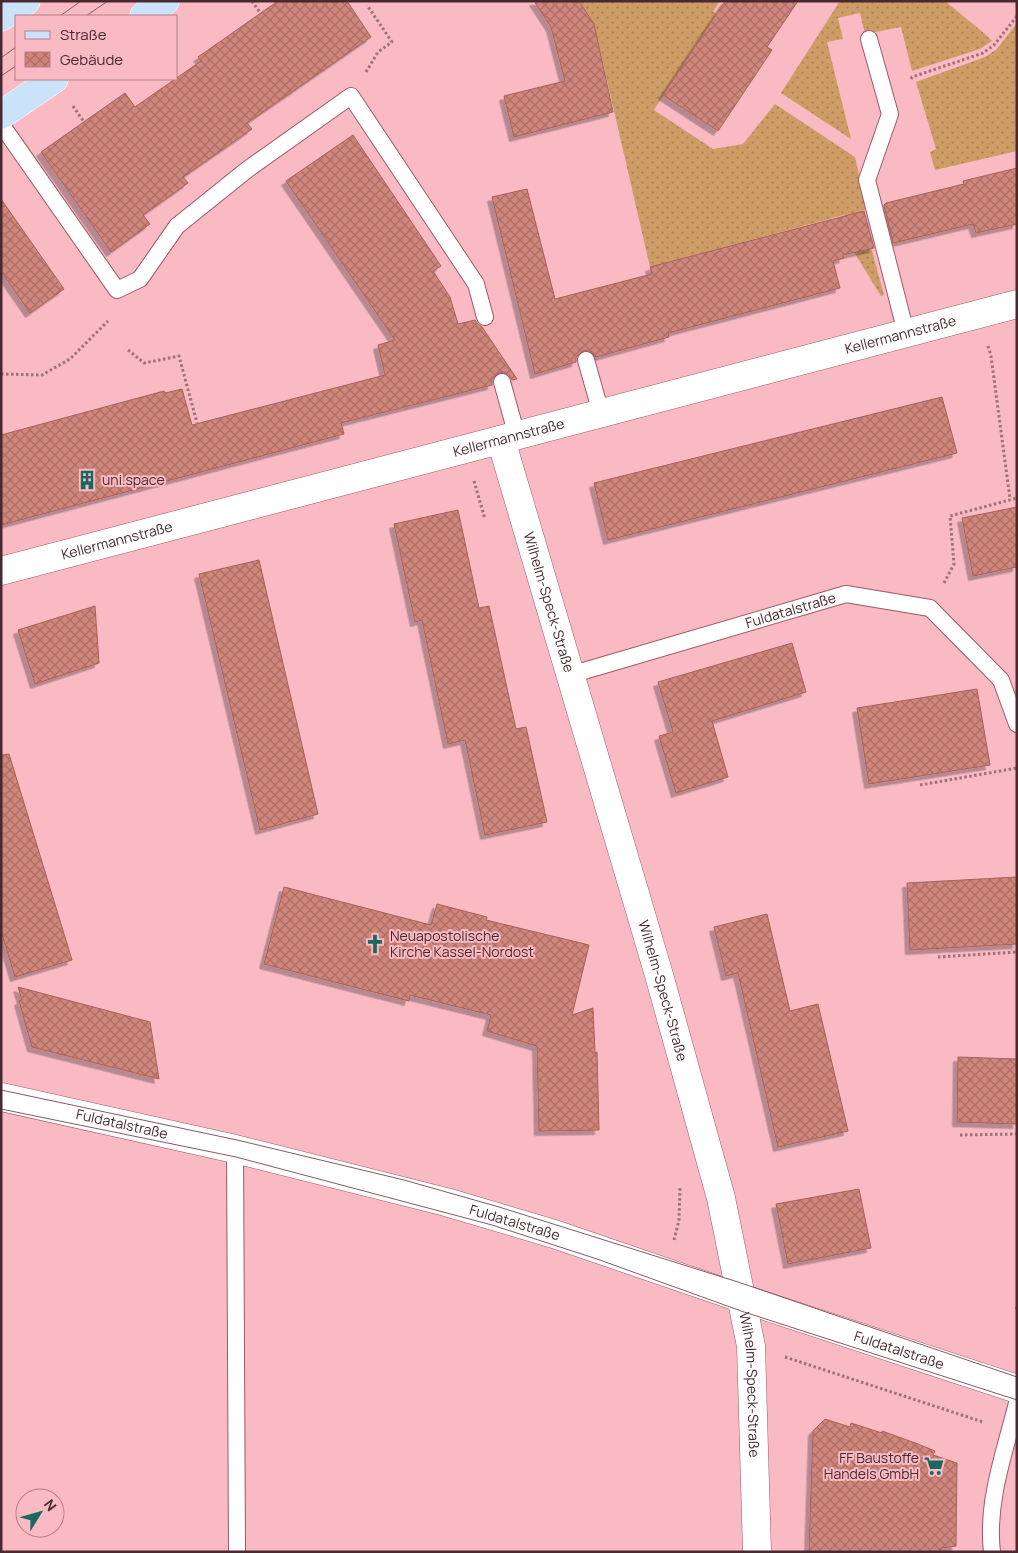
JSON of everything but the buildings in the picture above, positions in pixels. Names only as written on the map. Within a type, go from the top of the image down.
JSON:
[{"type":"main road","points":[[1,17],[26,1]]},
{"type":"main road","points":[[145,15],[166,1]]},
{"type":"main road","points":[[1,115],[53,80]]},
{"type":"street","name":"Kellermannstraße","points":[[1,571],[1017,304]]},
{"type":"street","name":"Wilhelm-Speck-Straße","points":[[509,438],[570,674],[659,975],[718,1189],[751,1346],[757,1552]]},
{"type":"street","name":"Fuldatalstraße","points":[[1,1097],[235,1149],[436,1200],[545,1232],[1017,1389]]},
{"type":"lane","points":[[869,39],[890,114],[867,180],[906,333]]},
{"type":"lane","points":[[1,124],[117,290],[140,279],[177,226],[248,169],[351,96],[476,284],[484,317]]},
{"type":"lane","points":[[586,360],[602,413]]},
{"type":"lane","points":[[502,382],[509,438]]},
{"type":"lane","name":"Fuldatalstraße","points":[[570,674],[846,594],[930,608]]},
{"type":"lane","points":[[930,608],[1001,680],[1017,724]]},
{"type":"lane","points":[[235,1149],[237,1552]]},
{"type":"lane","points":[[992,1552],[990,1531],[998,1476],[1017,1403]]},
{"type":"path","points":[[252,1],[261,14]]},
{"type":"path","points":[[367,5],[392,42],[378,52]]},
{"type":"path","points":[[890,114],[912,77],[983,53],[994,45],[1017,16]]},
{"type":"path","points":[[73,106],[84,122]]},
{"type":"path","points":[[980,314],[991,356],[1010,499]]},
{"type":"path","points":[[1,374],[42,375],[70,359],[108,321]]},
{"type":"path","points":[[128,350],[144,363],[179,356],[197,423]]},
{"type":"path","points":[[464,450],[487,524]]},
{"type":"path","points":[[930,608],[954,564],[950,516],[1017,498]]},
{"type":"path","points":[[920,785],[1017,768]]},
{"type":"path","points":[[938,957],[1017,952]]},
{"type":"path","points":[[960,1135],[1017,1134]]},
{"type":"path","points":[[673,1245],[679,1220],[680,1185]]},
{"type":"path","points":[[751,1346],[1010,1431]]},
{"type":"shaded area","points":[[579,1],[720,1],[713,12],[717,14],[654,110],[713,149],[743,144],[775,104],[855,157],[867,209],[861,211],[884,295],[881,296],[854,252],[844,215],[650,267],[594,24]]},
{"type":"shaded area","points":[[840,1],[945,1],[992,41],[980,49],[912,71],[901,27],[865,34],[860,13],[838,18],[843,39],[827,42],[851,139],[781,93]]},
{"type":"shaded area","points":[[1017,23],[1017,151],[935,170],[930,152],[936,149],[916,82],[985,57],[997,49]]},
{"type":"tram line","points":[[61,15],[81,1]]},
{"type":"tram line","points":[[87,15],[108,1]]},
{"type":"tram line","points":[[1,58],[15,48]]},
{"type":"tram line","points":[[1,76],[15,67]]},
{"type":"tram line","points":[[1,1090],[237,1140],[404,1180],[499,1207],[738,1282],[1017,1377]]},
{"type":"tram line","points":[[1,1109],[236,1157],[492,1225],[597,1259],[744,1312],[1017,1400]]},
{"type":"place","name":"uni.space","points":[[87,480]]},
{"type":"place","name":"Neuapostolische Kirche Kassel-Nordost","points":[[375,944]]},
{"type":"place","name":"FF Baustoffe Handels GmbH","points":[[934,1466]]}]
